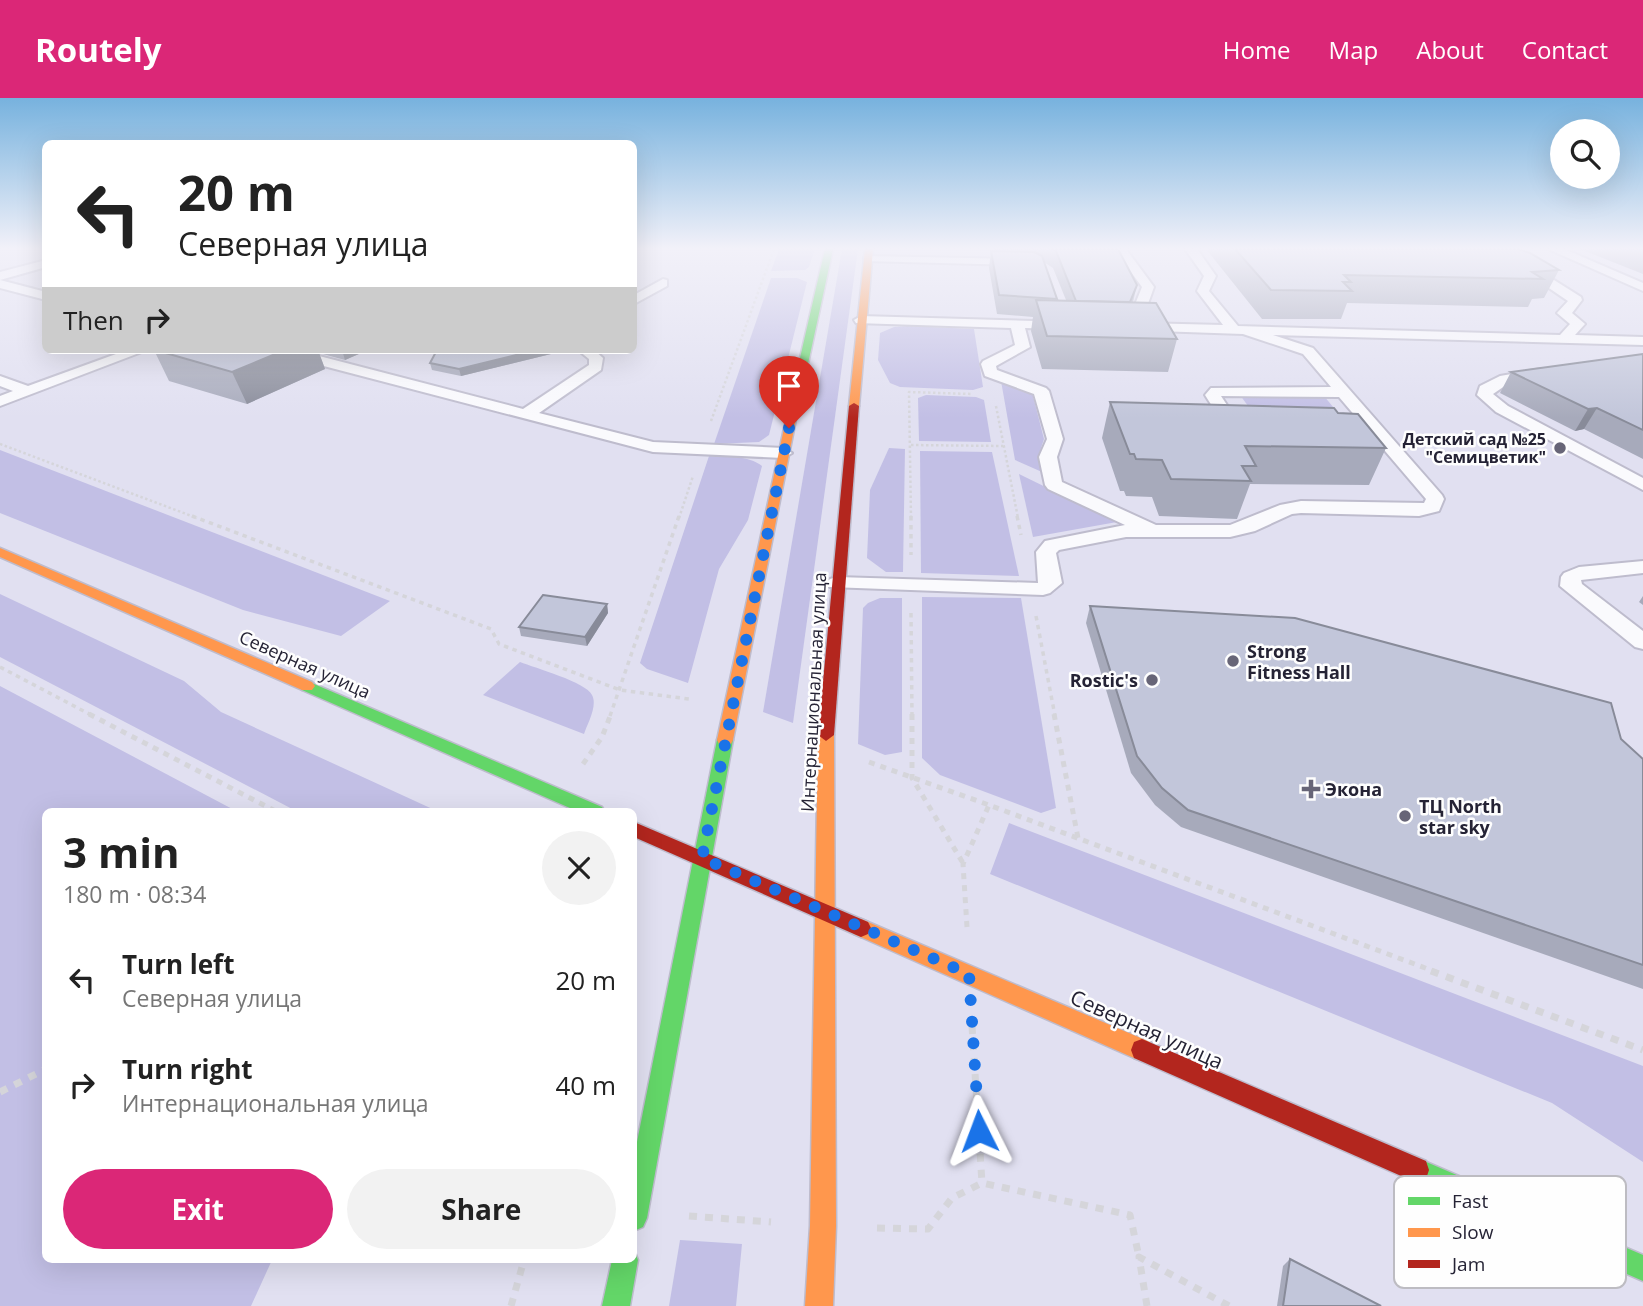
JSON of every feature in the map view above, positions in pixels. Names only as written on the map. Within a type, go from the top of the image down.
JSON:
[{"type":"main road","points":[[637,1199],[783,453],[816,305]]},
{"type":"main road","name":"Интернациональная улица","points":[[819,1306],[823,1226],[825,746],[836,583],[863,305]]},
{"type":"main road","name":"Северная улица","points":[[0,552],[587,808]]},
{"type":"main road","name":"Северная улица","points":[[637,830],[1432,1176]]},
{"type":"main road","name":"Северная улица","points":[[1626,1261],[1643,1268]]},
{"type":"main road","points":[[616,1306],[624,1263]]},
{"type":"lane","points":[[1138,305],[1126,327],[1363,334],[1572,331],[1602,340]]},
{"type":"lane","points":[[836,583],[1043,589],[1051,583],[1046,552],[1052,545],[1126,531],[1230,531],[1248,527],[1287,509],[1301,507],[1419,510],[1432,507],[1436,499],[1308,351],[1239,330],[1216,305]]},
{"type":"lane","points":[[1571,305],[1564,313],[1572,331]]},
{"type":"lane","points":[[1363,334],[1387,319]]},
{"type":"lane","points":[[861,320],[1017,324],[1068,322]]},
{"type":"lane","points":[[1468,321],[1487,327],[1572,331],[1602,340],[1643,341]]},
{"type":"lane","points":[[1017,324],[1023,347],[988,364],[990,373],[1041,391],[1055,439],[1048,457],[1054,485],[1152,531]]},
{"type":"lane","points":[[0,401],[129,354]]},
{"type":"lane","points":[[294,354],[653,447],[783,453]]},
{"type":"lane","points":[[526,414],[597,367],[596,358],[590,354]]},
{"type":"lane","points":[[1552,372],[1505,379],[1485,389],[1485,395],[1502,409],[1643,485]]},
{"type":"lane","points":[[0,381],[28,391]]},
{"type":"lane","points":[[1261,424],[1247,423],[1225,414],[1213,395],[1216,391],[1343,391]]},
{"type":"lane","points":[[1345,425],[1373,426]]},
{"type":"lane","points":[[1643,568],[1579,573],[1571,577],[1571,586],[1643,642]]},
{"type":"path","points":[[561,797],[602,737],[754,305]]},
{"type":"path","points":[[0,444],[491,629],[499,645],[620,690]]},
{"type":"path","points":[[911,445],[1003,446]]},
{"type":"path","points":[[0,667],[269,808]]},
{"type":"path","points":[[982,1183],[963,864],[989,805],[1643,1050]]},
{"type":"path","points":[[0,1092],[42,1071]]},
{"type":"path","points":[[637,1215],[928,1229],[952,1199],[982,1183],[1130,1214],[1147,1306]]},
{"type":"path","points":[[1139,1257],[1229,1306]]},
{"type":"path","points":[[511,1306],[523,1263]]},
{"type":"shaded area","points":[[762,305],[801,305],[769,435],[759,442],[714,444]]},
{"type":"shaded area","points":[[832,305],[850,305],[793,723],[763,712]]},
{"type":"shaded area","points":[[894,327],[974,329],[983,387],[973,390],[900,387],[890,383],[878,360],[880,333]]},
{"type":"shaded area","points":[[1001,381],[1032,392],[1044,439],[1039,454],[1042,472],[1015,460]]},
{"type":"shaded area","points":[[926,395],[976,397],[984,400],[991,442],[919,441],[918,398]]},
{"type":"shaded area","points":[[1240,395],[1324,396],[1343,419],[1256,417]]},
{"type":"shaded area","points":[[889,448],[905,449],[903,572],[886,572],[867,558],[870,490]]},
{"type":"shaded area","points":[[0,450],[390,601],[341,636],[243,610],[0,513]]},
{"type":"shaded area","points":[[920,451],[992,452],[1019,576],[921,573]]},
{"type":"shaded area","points":[[709,456],[744,458],[762,466],[748,520],[719,569],[688,683],[647,669],[640,663]]},
{"type":"shaded area","points":[[1019,474],[1117,522],[1033,537]]},
{"type":"shaded area","points":[[0,594],[184,681],[221,712],[430,808],[290,808],[0,657]]},
{"type":"shaded area","points":[[922,597],[1021,598],[1056,808],[1041,813],[940,775],[922,758]]},
{"type":"shaded area","points":[[880,598],[902,598],[902,752],[885,755],[858,744],[863,608]]},
{"type":"shaded area","points":[[520,662],[571,680],[588,690],[594,704],[584,734],[483,695]]},
{"type":"shaded area","points":[[0,686],[230,808],[42,808],[42,1263],[271,1263],[251,1306],[0,1306]]},
{"type":"shaded area","points":[[1009,823],[1643,1066],[1643,1162],[1552,1103],[990,874]]},
{"type":"shaded area","points":[[680,1240],[742,1244],[736,1306],[669,1306]]},
{"type":"building","points":[[1038,305],[1157,305],[1177,339],[1047,336]]},
{"type":"building","points":[[169,354],[275,354],[232,372]]},
{"type":"building","points":[[435,354],[520,354],[459,369],[430,363]]},
{"type":"building","points":[[1643,354],[1643,430],[1597,408],[1588,409],[1511,372]]},
{"type":"building","points":[[1110,402],[1334,408],[1338,413],[1358,414],[1386,448],[1245,446],[1256,466],[1242,466],[1251,481],[1171,479],[1162,460],[1136,459],[1134,454],[1130,454]]},
{"type":"building","points":[[543,595],[607,604],[585,637],[519,627]]},
{"type":"building","name":"ТЦ North star sky","points":[[1090,606],[1295,618],[1611,703],[1621,739],[1643,759],[1643,965],[1188,810],[1162,788],[1137,756]]},
{"type":"building","points":[[1290,1259],[1381,1306],[1283,1306]]},
{"type":"traffic: fast","points":[[791,419],[816,305]]},
{"type":"traffic: fast","points":[[307,686],[587,808]]},
{"type":"traffic: fast","points":[[637,1202],[725,740]]},
{"type":"traffic: fast","points":[[1417,1170],[1431,1176]]},
{"type":"traffic: fast","points":[[1626,1261],[1643,1268]]},
{"type":"traffic: fast","points":[[616,1306],[624,1263]]},
{"type":"traffic: slow","points":[[854,406],[864,305]]},
{"type":"traffic: slow","points":[[725,740],[791,419]]},
{"type":"traffic: slow","points":[[0,552],[307,686]]},
{"type":"traffic: slow","points":[[819,1306],[823,1226],[826,735]]},
{"type":"traffic: slow","points":[[861,928],[1142,1050]]},
{"type":"traffic: jam","points":[[826,735],[854,406]]},
{"type":"traffic: jam","points":[[637,830],[861,928]]},
{"type":"traffic: jam","points":[[1142,1050],[1417,1170]]},
{"type":"place","name":"Детский сад №25 \"Семицветик\"","points":[[1560,448]]},
{"type":"place","name":"Strong Fitness Hall","points":[[1233,661]]},
{"type":"place","name":"Rostic's","points":[[1152,680]]},
{"type":"place","name":"Экона","points":[[1311,789]]},
{"type":"place","name":"ТЦ North star sky","points":[[1405,816]]},
{"type":"route","points":[[789,428],[702,858],[969,974],[979,1131]]}]
